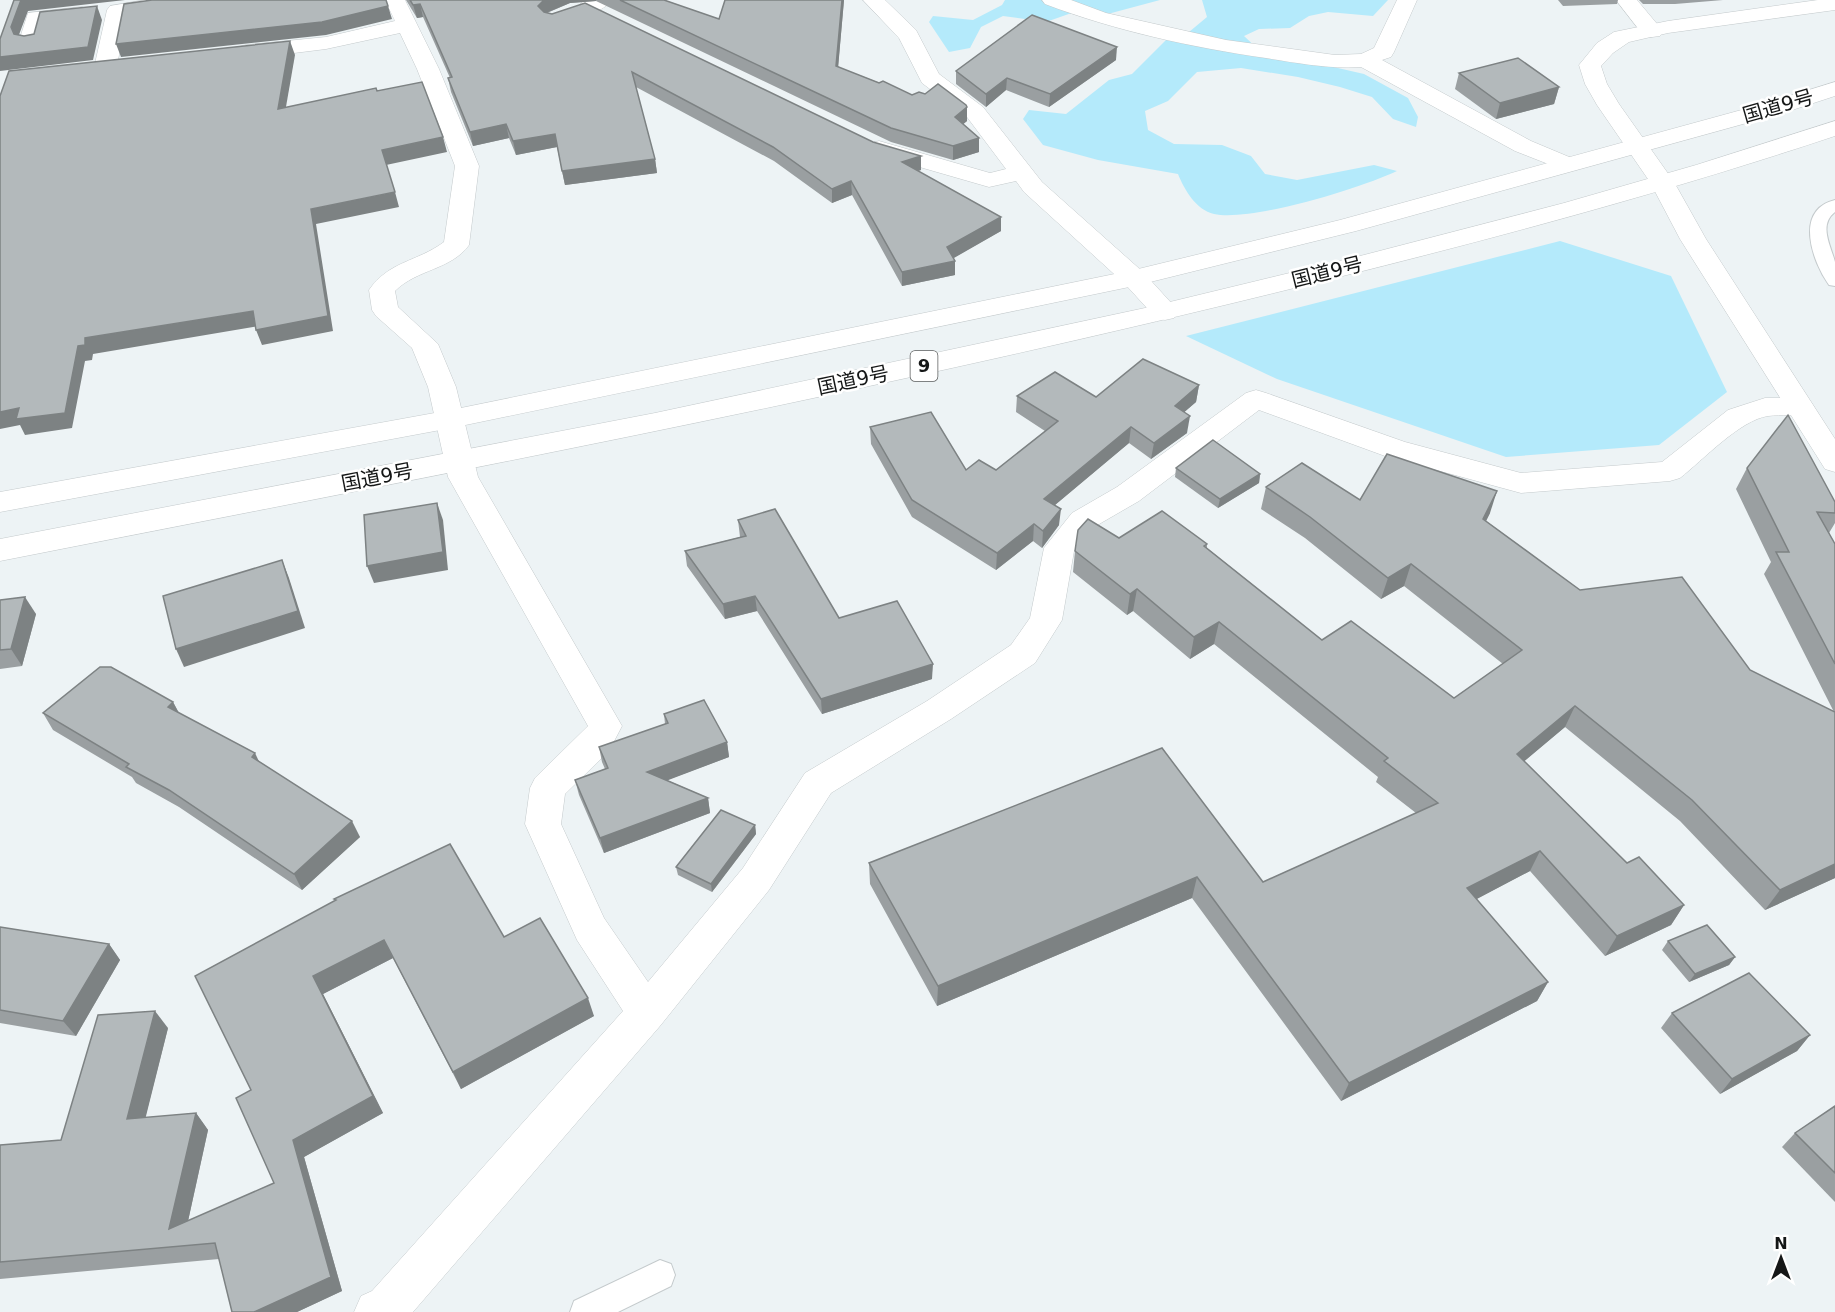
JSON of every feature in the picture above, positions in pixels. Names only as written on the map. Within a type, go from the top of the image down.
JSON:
[{"type":"main road","points":[[30,40],[35,17],[117,10],[191,0]]},
{"type":"main road","points":[[873,0],[908,35],[930,78],[975,112],[1033,187],[1134,278],[1165,312]]},
{"type":"main road","points":[[1052,0],[1100,18],[1226,46],[1335,62],[1365,60],[1383,52],[1407,0]]},
{"type":"main road","points":[[1626,0],[1652,31]]},
{"type":"main road","points":[[1835,4],[1622,37],[1605,48],[1590,65],[1596,84],[1608,105],[1662,182],[1693,239],[1835,462]]},
{"type":"main road","points":[[105,68],[117,10]]},
{"type":"main road","points":[[222,55],[326,43],[401,12],[428,69],[467,166],[456,245],[439,258],[398,274],[382,290],[385,310],[424,344],[442,387],[463,477],[605,726],[597,741],[548,788],[543,824],[590,928],[646,1013]]},
{"type":"main road","points":[[1365,60],[1523,146],[1566,164]]},
{"type":"main road","points":[[83,70],[163,61]]},
{"type":"main road","name":"国道9号","points":[[0,502],[451,419],[1134,278],[1347,226],[1637,144],[1775,108],[1835,89]]},
{"type":"main road","name":"国道9号","points":[[0,550],[458,461],[941,363],[1165,312],[1412,251],[1662,182],[1835,128]]},
{"type":"main road","points":[[861,139],[882,149],[989,180],[1022,172]]},
{"type":"main road","points":[[377,1312],[388,1307],[646,1013],[756,879],[818,783],[939,710],[1023,654],[1046,620],[1059,548],[1083,520],[1128,494],[1256,399],[1395,449],[1521,483],[1670,471],[1738,416],[1765,406],[1800,406]]},
{"type":"lane","points":[[1835,205],[1828,208],[1818,223],[1819,247],[1835,281]]},
{"type":"lane","points":[[585,1312],[660,1275]]},
{"type":"shaded area","points":[[1005,0],[1160,0],[1104,15],[1080,10],[1046,22],[1003,16],[981,27],[970,48],[949,52],[929,22],[933,16],[973,20],[1002,5]]},
{"type":"shaded area","points":[[1202,0],[1388,0],[1373,16],[1328,12],[1309,16],[1290,28],[1259,29],[1244,36],[1259,50],[1364,74],[1408,98],[1418,117],[1416,127],[1393,119],[1372,97],[1298,77],[1241,68],[1197,72],[1168,101],[1145,111],[1148,130],[1174,144],[1222,145],[1251,156],[1265,174],[1297,180],[1374,165],[1397,171],[1359,186],[1306,202],[1254,213],[1214,214],[1196,204],[1178,174],[1098,160],[1043,145],[1023,119],[1029,110],[1066,114],[1109,80],[1132,74],[1169,37],[1189,32],[1207,17]]},
{"type":"shaded area","points":[[1560,241],[1671,276],[1727,392],[1659,445],[1506,457],[1277,379],[1186,336]]},
{"type":"building","points":[[14,0],[21,0],[11,27],[14,34],[24,36],[34,34],[40,12],[97,6],[88,47],[0,57],[0,39]]},
{"type":"building","points":[[152,0],[386,0],[388,6],[322,22],[116,44],[124,4]]},
{"type":"building","points":[[410,0],[544,0],[538,6],[544,12],[552,14],[585,3],[873,142],[921,156],[902,162],[1001,217],[947,247],[955,261],[902,272],[851,181],[832,189],[773,147],[632,72],[655,159],[562,171],[555,134],[513,141],[506,124],[470,132],[448,78],[452,77],[420,4],[413,5]]},
{"type":"building","points":[[620,0],[664,0],[719,19],[725,0],[842,0],[836,66],[879,83],[883,81],[912,95],[919,92],[925,94],[938,84],[966,105],[967,107],[955,117],[979,138],[953,146],[891,128]]},
{"type":"building","points":[[1032,15],[1117,47],[1050,94],[1007,78],[986,94],[956,71]]},
{"type":"building","points":[[290,41],[278,109],[376,88],[377,91],[422,82],[443,137],[382,150],[395,192],[311,209],[328,316],[256,330],[253,311],[85,338],[85,345],[78,346],[65,413],[16,419],[19,408],[0,412],[0,96],[9,71]]},
{"type":"building","points":[[1518,58],[1559,87],[1500,103],[1459,73]]},
{"type":"building","points":[[1143,359],[1199,385],[1175,406],[1190,416],[1154,443],[1131,427],[1044,499],[1061,509],[1043,531],[1034,524],[997,553],[912,500],[870,427],[931,412],[966,470],[979,460],[996,470],[1058,421],[1017,396],[1055,372],[1096,397]]},
{"type":"building","points":[[1788,415],[1835,502],[1835,513],[1817,512],[1835,544],[1835,664],[1776,552],[1789,552],[1747,468]]},
{"type":"building","points":[[1213,440],[1260,474],[1220,499],[1176,468]]},
{"type":"building","points":[[1387,454],[1497,491],[1483,519],[1580,590],[1682,577],[1750,670],[1835,712],[1835,864],[1780,890],[1692,800],[1575,706],[1517,754],[1627,863],[1639,857],[1684,905],[1617,936],[1540,851],[1467,888],[1548,982],[1349,1083],[1197,877],[938,986],[869,863],[1162,748],[1263,882],[1438,803],[1384,761],[1388,758],[1219,622],[1194,637],[1137,589],[1130,594],[1075,551],[1078,530],[1088,519],[1119,538],[1162,511],[1207,544],[1204,546],[1322,640],[1351,621],[1454,698],[1522,650],[1411,564],[1388,578],[1310,517],[1266,487],[1302,463],[1360,500]]},
{"type":"building","points":[[437,503],[443,552],[367,566],[364,515]]},
{"type":"building","points":[[775,509],[839,618],[897,601],[933,664],[821,699],[755,596],[723,604],[685,551],[746,536],[738,520]]},
{"type":"building","points":[[282,560],[298,611],[176,649],[163,596]]},
{"type":"building","points":[[25,597],[11,649],[0,650],[0,600]]},
{"type":"building","points":[[100,667],[111,667],[173,702],[168,707],[255,753],[252,757],[352,821],[294,874],[169,790],[126,767],[129,764],[43,713]]},
{"type":"building","points":[[704,700],[727,742],[647,772],[708,798],[600,838],[575,780],[608,768],[599,747],[668,723],[664,714]]},
{"type":"building","points":[[721,810],[755,825],[711,884],[676,867]]},
{"type":"building","points":[[450,844],[504,937],[540,918],[588,998],[453,1072],[384,940],[313,976],[373,1096],[293,1140],[331,1277],[254,1312],[232,1312],[215,1243],[0,1262],[0,1145],[61,1140],[98,1015],[155,1011],[127,1119],[196,1113],[169,1229],[274,1183],[236,1098],[251,1090],[195,976],[336,900],[334,899]]},
{"type":"building","points":[[1707,925],[1735,957],[1695,974],[1668,941]]},
{"type":"building","points":[[0,927],[109,944],[63,1021],[0,1010]]},
{"type":"building","points":[[1749,973],[1810,1035],[1732,1079],[1672,1013]]},
{"type":"building","points":[[1835,1106],[1835,1173],[1795,1133]]}]
